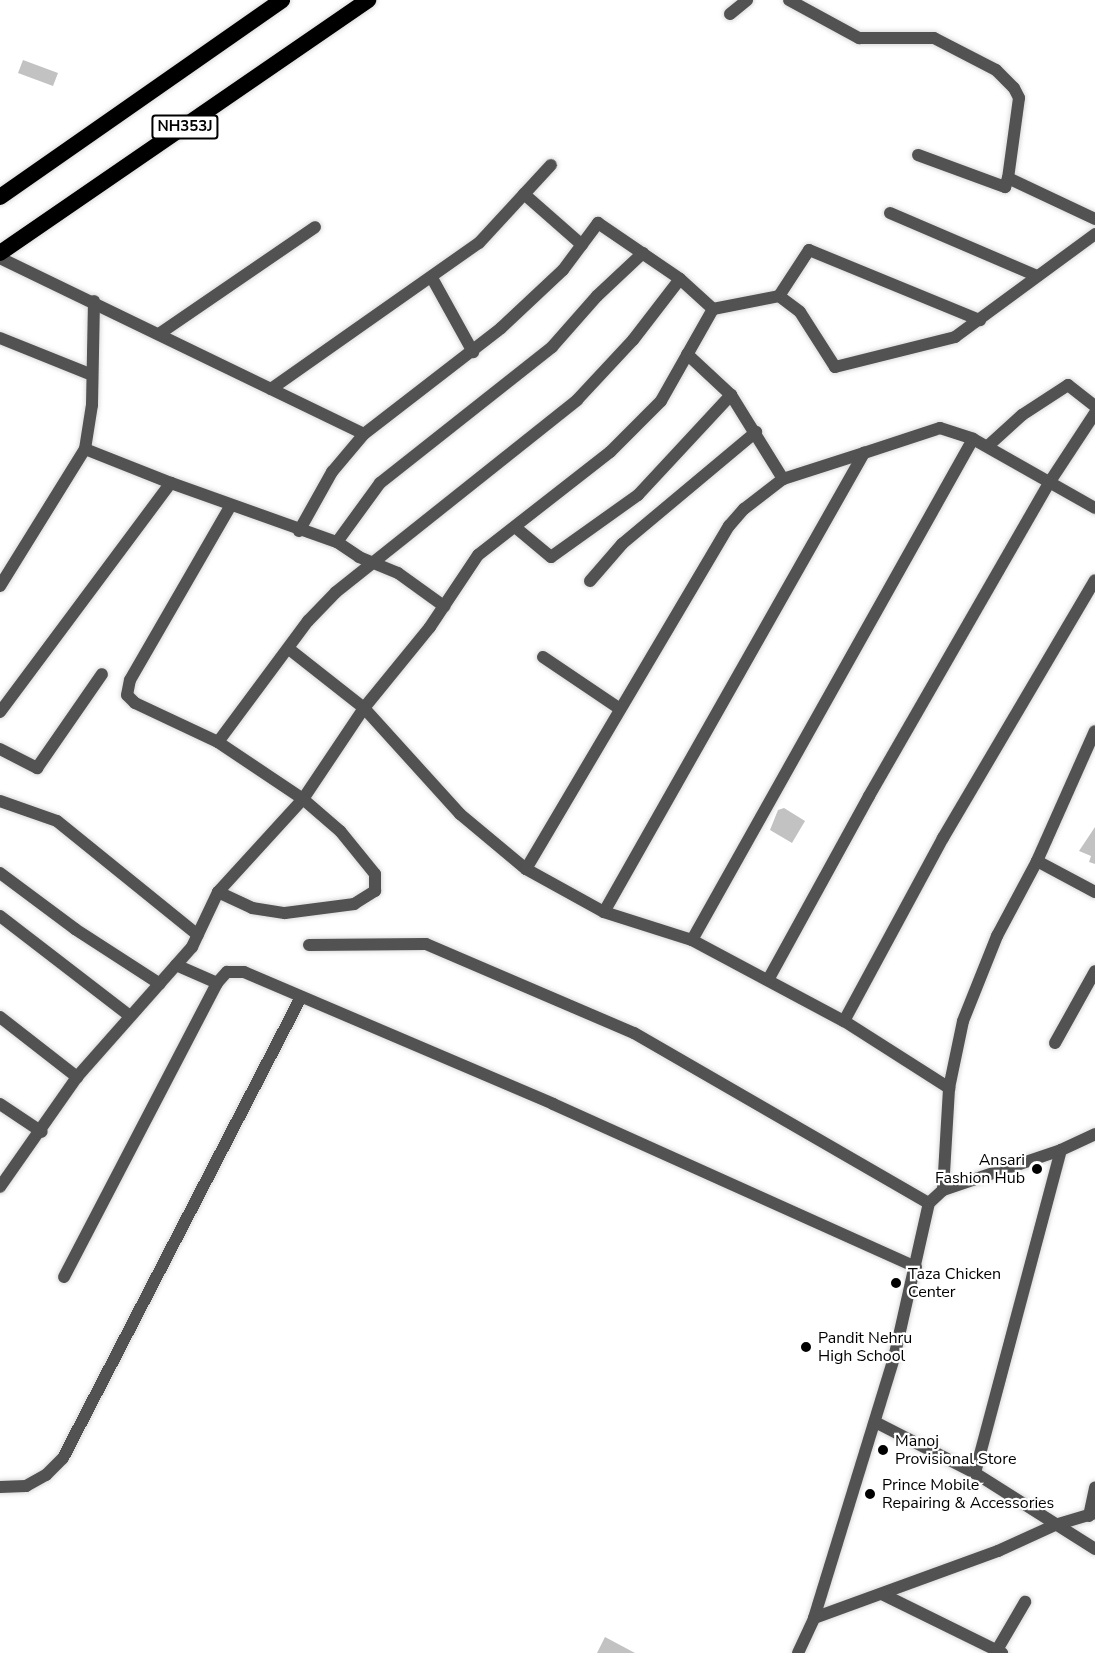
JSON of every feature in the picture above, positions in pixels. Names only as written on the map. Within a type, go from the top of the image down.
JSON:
[{"type":"highway","name":"NH353J","points":[[0,197],[282,0]]},
{"type":"highway","name":"NH353J","points":[[0,253],[368,0]]},
{"type":"street","points":[[730,14],[747,0]]},
{"type":"street","points":[[789,0],[859,38],[934,38],[996,70],[1014,88],[1019,98],[1005,187],[918,155]]},
{"type":"street","points":[[271,389],[479,243],[550,165]]},
{"type":"street","points":[[1008,178],[1095,219]]},
{"type":"street","points":[[524,194],[582,245]]},
{"type":"street","points":[[890,213],[1037,276]]},
{"type":"street","points":[[299,531],[332,472],[364,434],[473,352],[563,270],[598,223],[680,279],[714,309]]},
{"type":"street","points":[[159,334],[315,226]]},
{"type":"street","points":[[779,296],[800,312],[835,367],[955,337],[1095,234]]},
{"type":"street","points":[[0,1187],[42,1132],[77,1077],[176,965],[198,935],[218,892],[303,799],[364,708],[444,606],[478,555],[610,452],[661,401],[714,309],[779,296],[809,250],[980,320]]},
{"type":"street","points":[[337,542],[380,483],[552,347],[597,296],[644,253]]},
{"type":"street","points":[[0,258],[94,301],[364,434]]},
{"type":"street","points":[[432,278],[473,352]]},
{"type":"street","points":[[218,742],[336,592],[577,400],[633,340],[680,279]]},
{"type":"street","points":[[0,586],[85,449],[92,375],[94,301]]},
{"type":"street","points":[[0,338],[92,375]]},
{"type":"street","points":[[687,354],[731,395],[783,479]]},
{"type":"street","points":[[989,445],[1022,415],[1068,385],[1095,406]]},
{"type":"street","points":[[515,527],[551,557],[561,551],[638,495],[731,395]]},
{"type":"street","points":[[768,980],[1051,480],[1095,413]]},
{"type":"street","points":[[526,869],[729,526],[744,509],[783,479],[940,428],[989,445],[1095,508]]},
{"type":"street","points":[[590,581],[622,544],[756,432]]},
{"type":"street","points":[[692,940],[973,439]]},
{"type":"street","points":[[85,449],[230,507],[337,542],[359,557],[376,562],[444,606]]},
{"type":"street","points":[[604,912],[864,453]]},
{"type":"street","points":[[0,712],[171,483]]},
{"type":"street","points":[[218,892],[252,908],[285,913],[354,904],[375,891],[375,874],[340,831],[303,799],[218,742],[135,703],[127,695],[134,673],[230,507]]},
{"type":"street","points":[[844,1021],[943,838],[1095,580]]},
{"type":"street","points":[[289,649],[364,708],[460,814],[526,869],[604,912],[692,940],[844,1021],[949,1088]]},
{"type":"street","points":[[543,657],[620,709]]},
{"type":"street","points":[[0,749],[37,768],[102,675]]},
{"type":"street","points":[[943,1190],[949,1088],[963,1021],[997,936],[1037,861],[1095,731]]},
{"type":"street","points":[[0,801],[57,821],[198,935]]},
{"type":"street","points":[[1037,861],[1095,892]]},
{"type":"street","points":[[0,873],[75,929],[160,984]]},
{"type":"street","points":[[0,916],[130,1016]]},
{"type":"street","points":[[309,945],[426,944],[634,1033],[930,1203]]},
{"type":"street","points":[[176,965],[218,983]]},
{"type":"street","points":[[64,1277],[218,983],[227,972],[236,969],[553,1104],[916,1267]]},
{"type":"street","points":[[1055,1043],[1095,971]]},
{"type":"street","points":[[0,1487],[26,1486],[46,1475],[63,1458],[302,997]]},
{"type":"street","points":[[0,1017],[77,1077]]},
{"type":"street","points":[[0,1104],[42,1132]]},
{"type":"street","points":[[798,1653],[814,1618],[875,1422],[916,1267],[930,1203],[943,1190],[1061,1150],[1095,1134]]},
{"type":"street","points":[[975,1473],[1061,1150]]},
{"type":"street","points":[[875,1422],[975,1473],[1095,1549]]},
{"type":"street","points":[[814,1618],[882,1594],[1055,1525],[1092,1515],[1095,1488]]},
{"type":"street","points":[[882,1594],[1000,1652],[1025,1602]]},
{"type":"building","points":[[23,60],[58,73],[53,86],[18,73]]},
{"type":"building","points":[[784,808],[805,821],[792,843],[770,830],[778,810]]},
{"type":"building","points":[[1095,827],[1095,864],[1089,862],[1091,856],[1079,851]]},
{"type":"building","points":[[605,1637],[635,1653],[597,1653]]},
{"type":"place","name":"Ansari Fashion Hub","points":[[1037,1169]]},
{"type":"place","name":"Taza Chicken Center","points":[[896,1283]]},
{"type":"place","name":"Pandit Nehru High School","points":[[806,1347]]},
{"type":"place","name":"Manoj Provisional Store","points":[[883,1450]]},
{"type":"place","name":"Prince Mobile Repairing & Accessories","points":[[870,1494]]}]
